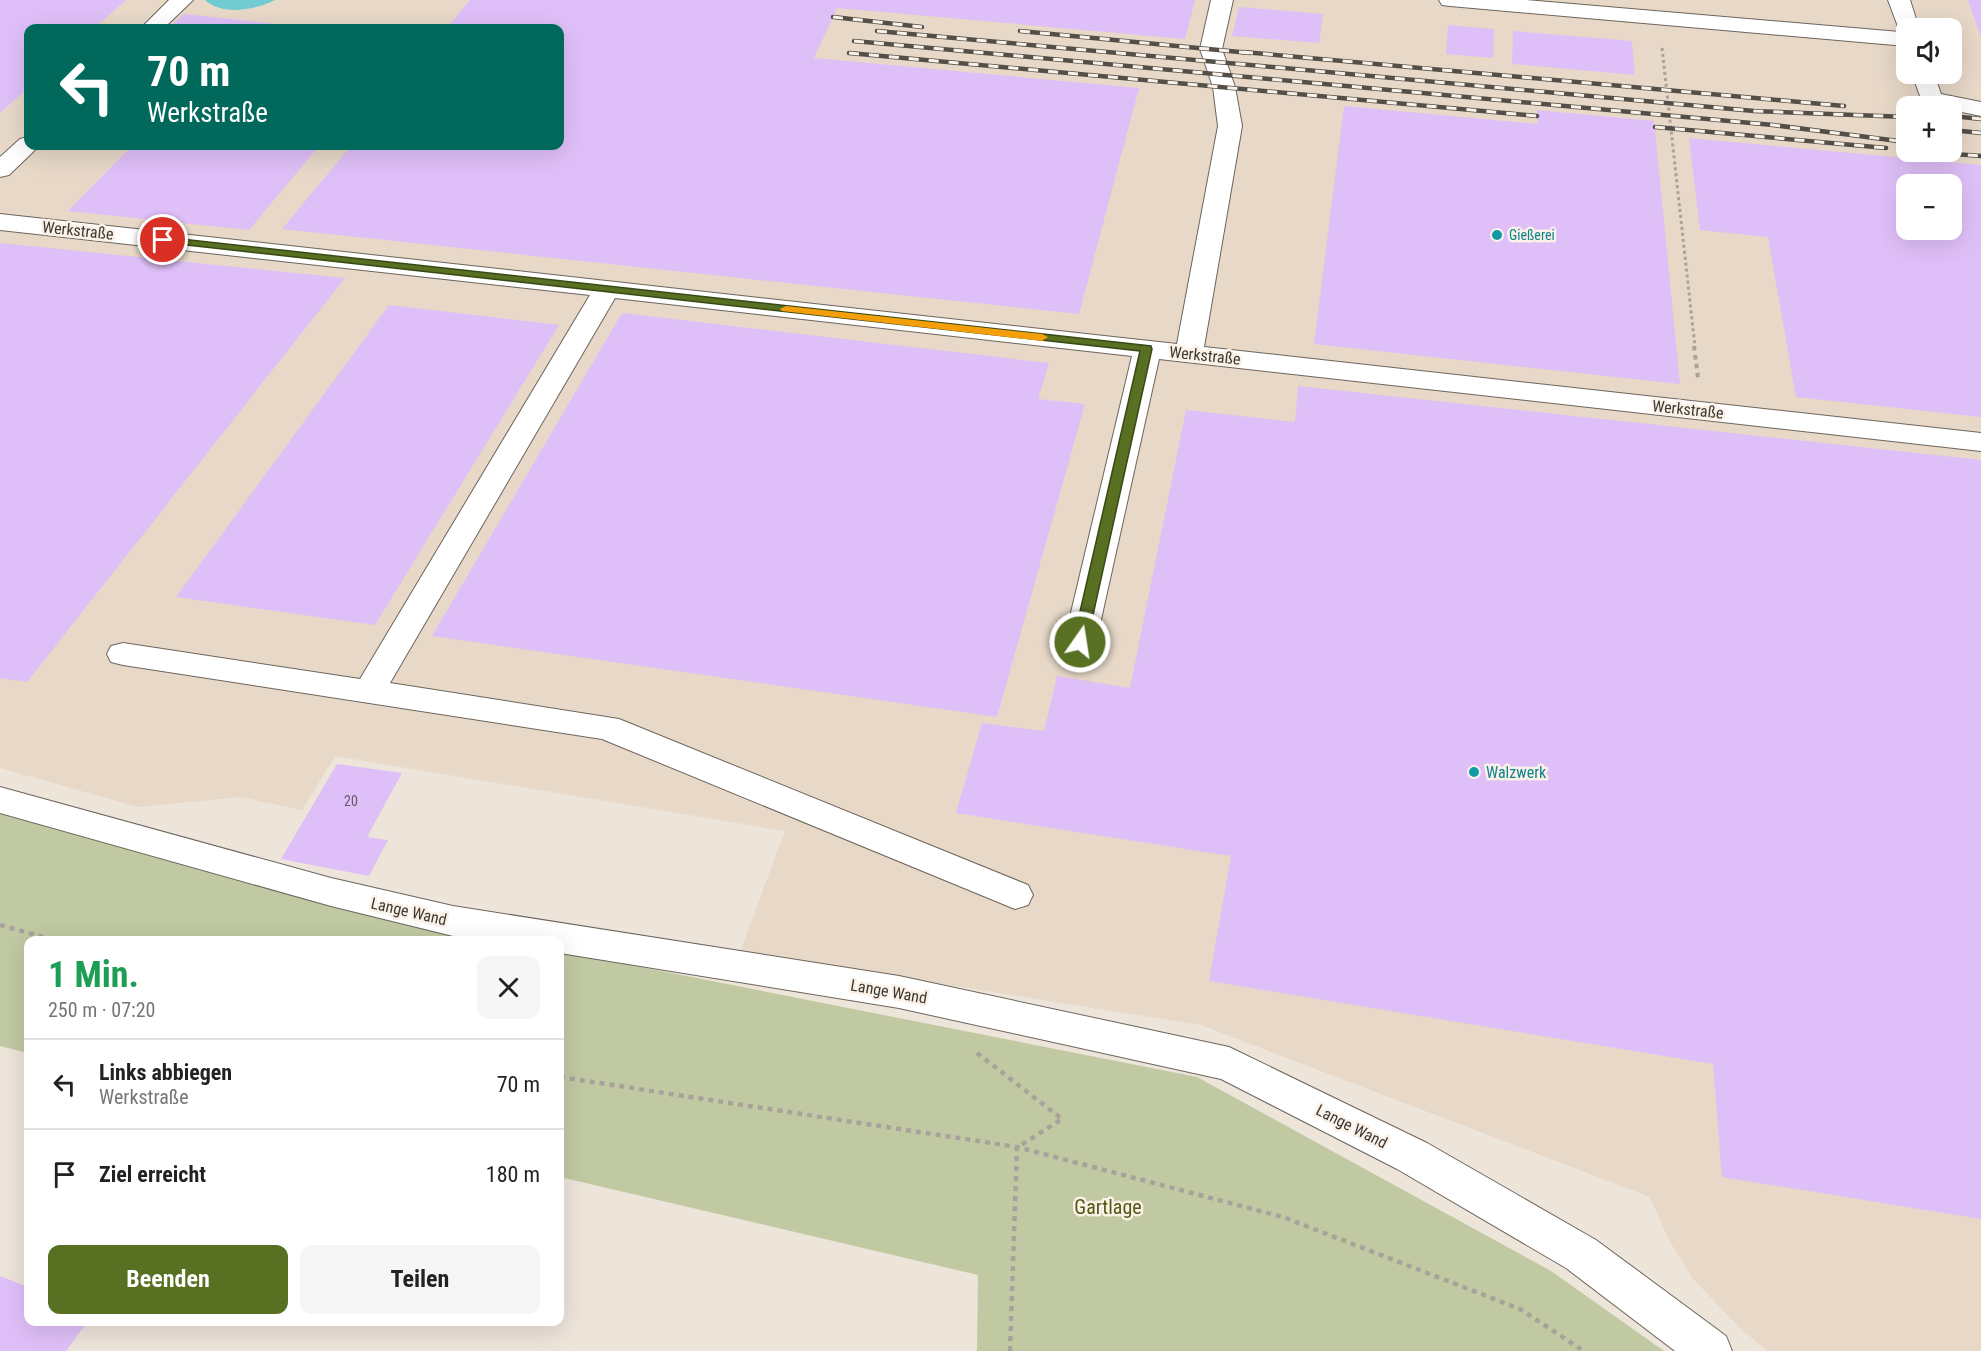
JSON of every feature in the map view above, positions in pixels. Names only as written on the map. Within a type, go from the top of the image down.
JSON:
[{"type":"street","points":[[156,24],[182,0]]},
{"type":"street","points":[[1189,354],[1230,126],[1224,87],[1211,49],[1222,0]]},
{"type":"street","points":[[1450,0],[1896,38]]},
{"type":"street","points":[[1899,0],[1905,18]]},
{"type":"street","points":[[1926,84],[1931,99],[1981,109]]},
{"type":"street","points":[[0,170],[24,148]]},
{"type":"street","name":"Werkstraße","points":[[0,222],[1981,442]]},
{"type":"street","points":[[369,692],[607,289]]},
{"type":"street","points":[[1080,642],[1147,349]]},
{"type":"street","points":[[123,654],[607,728],[1015,895]]},
{"type":"street","name":"Lange Wand","points":[[0,800],[331,892],[453,921],[547,936]]},
{"type":"street","name":"Lange Wand","points":[[564,939],[900,992],[1229,1064],[1412,1156],[1581,1254],[1710,1351]]},
{"type":"path","points":[[1659,18],[1701,411]]},
{"type":"path","points":[[0,925],[40,936]]},
{"type":"path","points":[[972,1048],[1062,1119],[1017,1147]]},
{"type":"path","points":[[564,1078],[1017,1147],[1283,1217],[1520,1309],[1584,1351]]},
{"type":"path","points":[[1010,1351],[1017,1147]]},
{"type":"shaded area","points":[[0,0],[1981,0],[1981,1351],[1768,1351],[1743,1331],[1693,1279],[1669,1240],[1650,1197],[1201,1025],[740,952],[785,831],[335,756],[302,810],[240,797],[138,807],[0,768]]},
{"type":"green space","points":[[0,807],[378,915],[487,936],[24,936],[24,1052],[0,1046]]},
{"type":"green space","name":"Gartlage","points":[[564,952],[1197,1077],[1551,1271],[1664,1351],[977,1351],[978,1275],[564,1178]]},
{"type":"water","points":[[205,0],[275,0],[249,9],[230,10],[212,5]]},
{"type":"building","points":[[0,0],[126,0],[99,24],[24,24],[24,92],[0,113]]},
{"type":"building","points":[[470,0],[1195,0],[1185,39],[837,8],[814,58],[1139,88],[1079,314],[282,229],[348,150],[564,150],[564,24],[450,24]]},
{"type":"building","points":[[1968,0],[1981,0],[1981,37]]},
{"type":"building","points":[[1239,7],[1323,14],[1319,43],[1232,36]]},
{"type":"building","points":[[184,14],[276,24],[173,24]]},
{"type":"building","points":[[1448,25],[1494,29],[1493,58],[1446,54]]},
{"type":"building","points":[[1513,31],[1632,41],[1635,75],[1512,64]]},
{"type":"building","name":"Gießerei","points":[[1344,106],[1538,124],[1537,110],[1654,121],[1680,384],[1314,344]]},
{"type":"building","points":[[1689,138],[1896,157],[1896,162],[1949,162],[1981,165],[1981,417],[1796,397],[1768,237],[1700,230]]},
{"type":"building","points":[[128,150],[316,150],[249,230],[68,211]]},
{"type":"building","points":[[0,243],[345,278],[27,682],[0,678]]},
{"type":"building","points":[[389,305],[559,325],[375,625],[176,597]]},
{"type":"building","points":[[622,313],[1049,363],[1038,399],[1085,404],[997,717],[432,636]]},
{"type":"building","name":"Walzwerk","points":[[1298,386],[1981,460],[1981,1219],[1722,1177],[1713,1064],[1209,981],[1231,856],[956,813],[982,723],[1044,731],[1057,676],[1130,688],[1186,410],[1295,422]]},
{"type":"building","points":[[337,764],[402,773],[367,837],[388,840],[369,876],[281,859]]},
{"type":"building","points":[[0,1276],[24,1285],[24,1326],[84,1326],[66,1351],[0,1351]]},
{"type":"railway","points":[[833,17],[922,27]]},
{"type":"railway","points":[[877,31],[1754,111],[1896,117]]},
{"type":"railway","points":[[1020,31],[1250,53]]},
{"type":"railway","points":[[854,41],[1773,125],[1896,141]]},
{"type":"railway","points":[[1243,52],[1844,106]]},
{"type":"railway","points":[[849,53],[1537,116]]},
{"type":"railway","points":[[1962,117],[1981,119]]},
{"type":"railway","points":[[1655,127],[1886,148]]},
{"type":"railway","points":[[1962,131],[1981,133]]},
{"type":"railway","points":[[1962,155],[1981,156]]},
{"type":"slow traffic","points":[[786,309],[1042,337]]},
{"type":"place","name":"Gießerei","points":[[1497,235]]},
{"type":"place","name":"Walzwerk","points":[[1474,772]]},
{"type":"route","points":[[163,240],[1147,349],[1080,642]]}]
